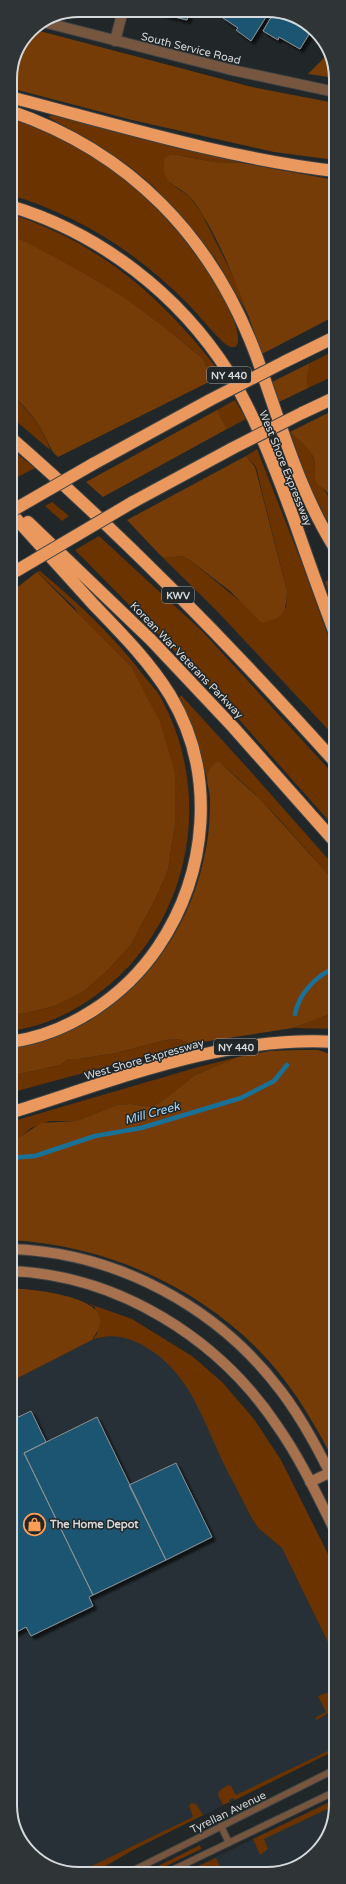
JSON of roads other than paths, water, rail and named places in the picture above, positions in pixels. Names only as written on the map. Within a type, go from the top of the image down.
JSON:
[{"type":"highway","points":[[17,99],[220,151],[292,165],[329,170]]},
{"type":"highway","points":[[17,114],[60,131],[117,165],[157,199],[200,248],[219,276],[242,322],[304,489],[318,520],[329,538]]},
{"type":"highway","name":"West Shore Expressway","points":[[17,208],[44,217],[85,237],[122,261],[157,288],[203,337],[229,374],[263,440],[329,617]]},
{"type":"highway","points":[[17,508],[93,464],[210,400],[329,340]]},
{"type":"highway","points":[[17,570],[133,502],[233,448],[329,400]]},
{"type":"highway","name":"KWV","points":[[17,443],[112,530],[208,625],[266,685],[329,754]]},
{"type":"highway","name":"Korean War Veterans Parkway","points":[[17,512],[150,640],[233,727],[329,834]]},
{"type":"highway","points":[[17,520],[129,642],[154,672],[170,696],[185,726],[191,743],[198,779],[201,816],[197,857],[189,888],[175,920],[152,955],[128,983],[85,1015],[40,1035],[17,1040]]},
{"type":"highway","name":"West Shore Expressway","points":[[17,1111],[146,1071],[222,1050],[271,1042],[329,1042]]},
{"type":"street","points":[[115,41],[121,17]]},
{"type":"street","name":"South Service Road","points":[[50,24],[275,81],[329,91]]},
{"type":"street","points":[[17,1250],[49,1252],[75,1257],[101,1265],[153,1285],[200,1313],[242,1347],[281,1391],[312,1439],[329,1471]]},
{"type":"street","points":[[17,1272],[47,1274],[95,1287],[143,1307],[188,1334],[229,1366],[278,1426],[310,1482],[329,1520]]},
{"type":"street","points":[[310,1482],[329,1473]]},
{"type":"lane","name":"Tyrellan Avenue","points":[[140,1867],[329,1772]]},
{"type":"lane","points":[[179,1867],[329,1794]]},
{"type":"lane","points":[[221,1826],[229,1843]]},
{"type":"waterway","name":"Mill Creek","points":[[295,1014],[304,992],[315,980],[329,971]]},
{"type":"waterway","name":"Mill Creek","points":[[17,1157],[35,1156],[95,1136],[141,1128],[241,1098],[274,1081],[287,1065]]},
{"type":"place","name":"The Home Depot","points":[[35,1524]]}]
